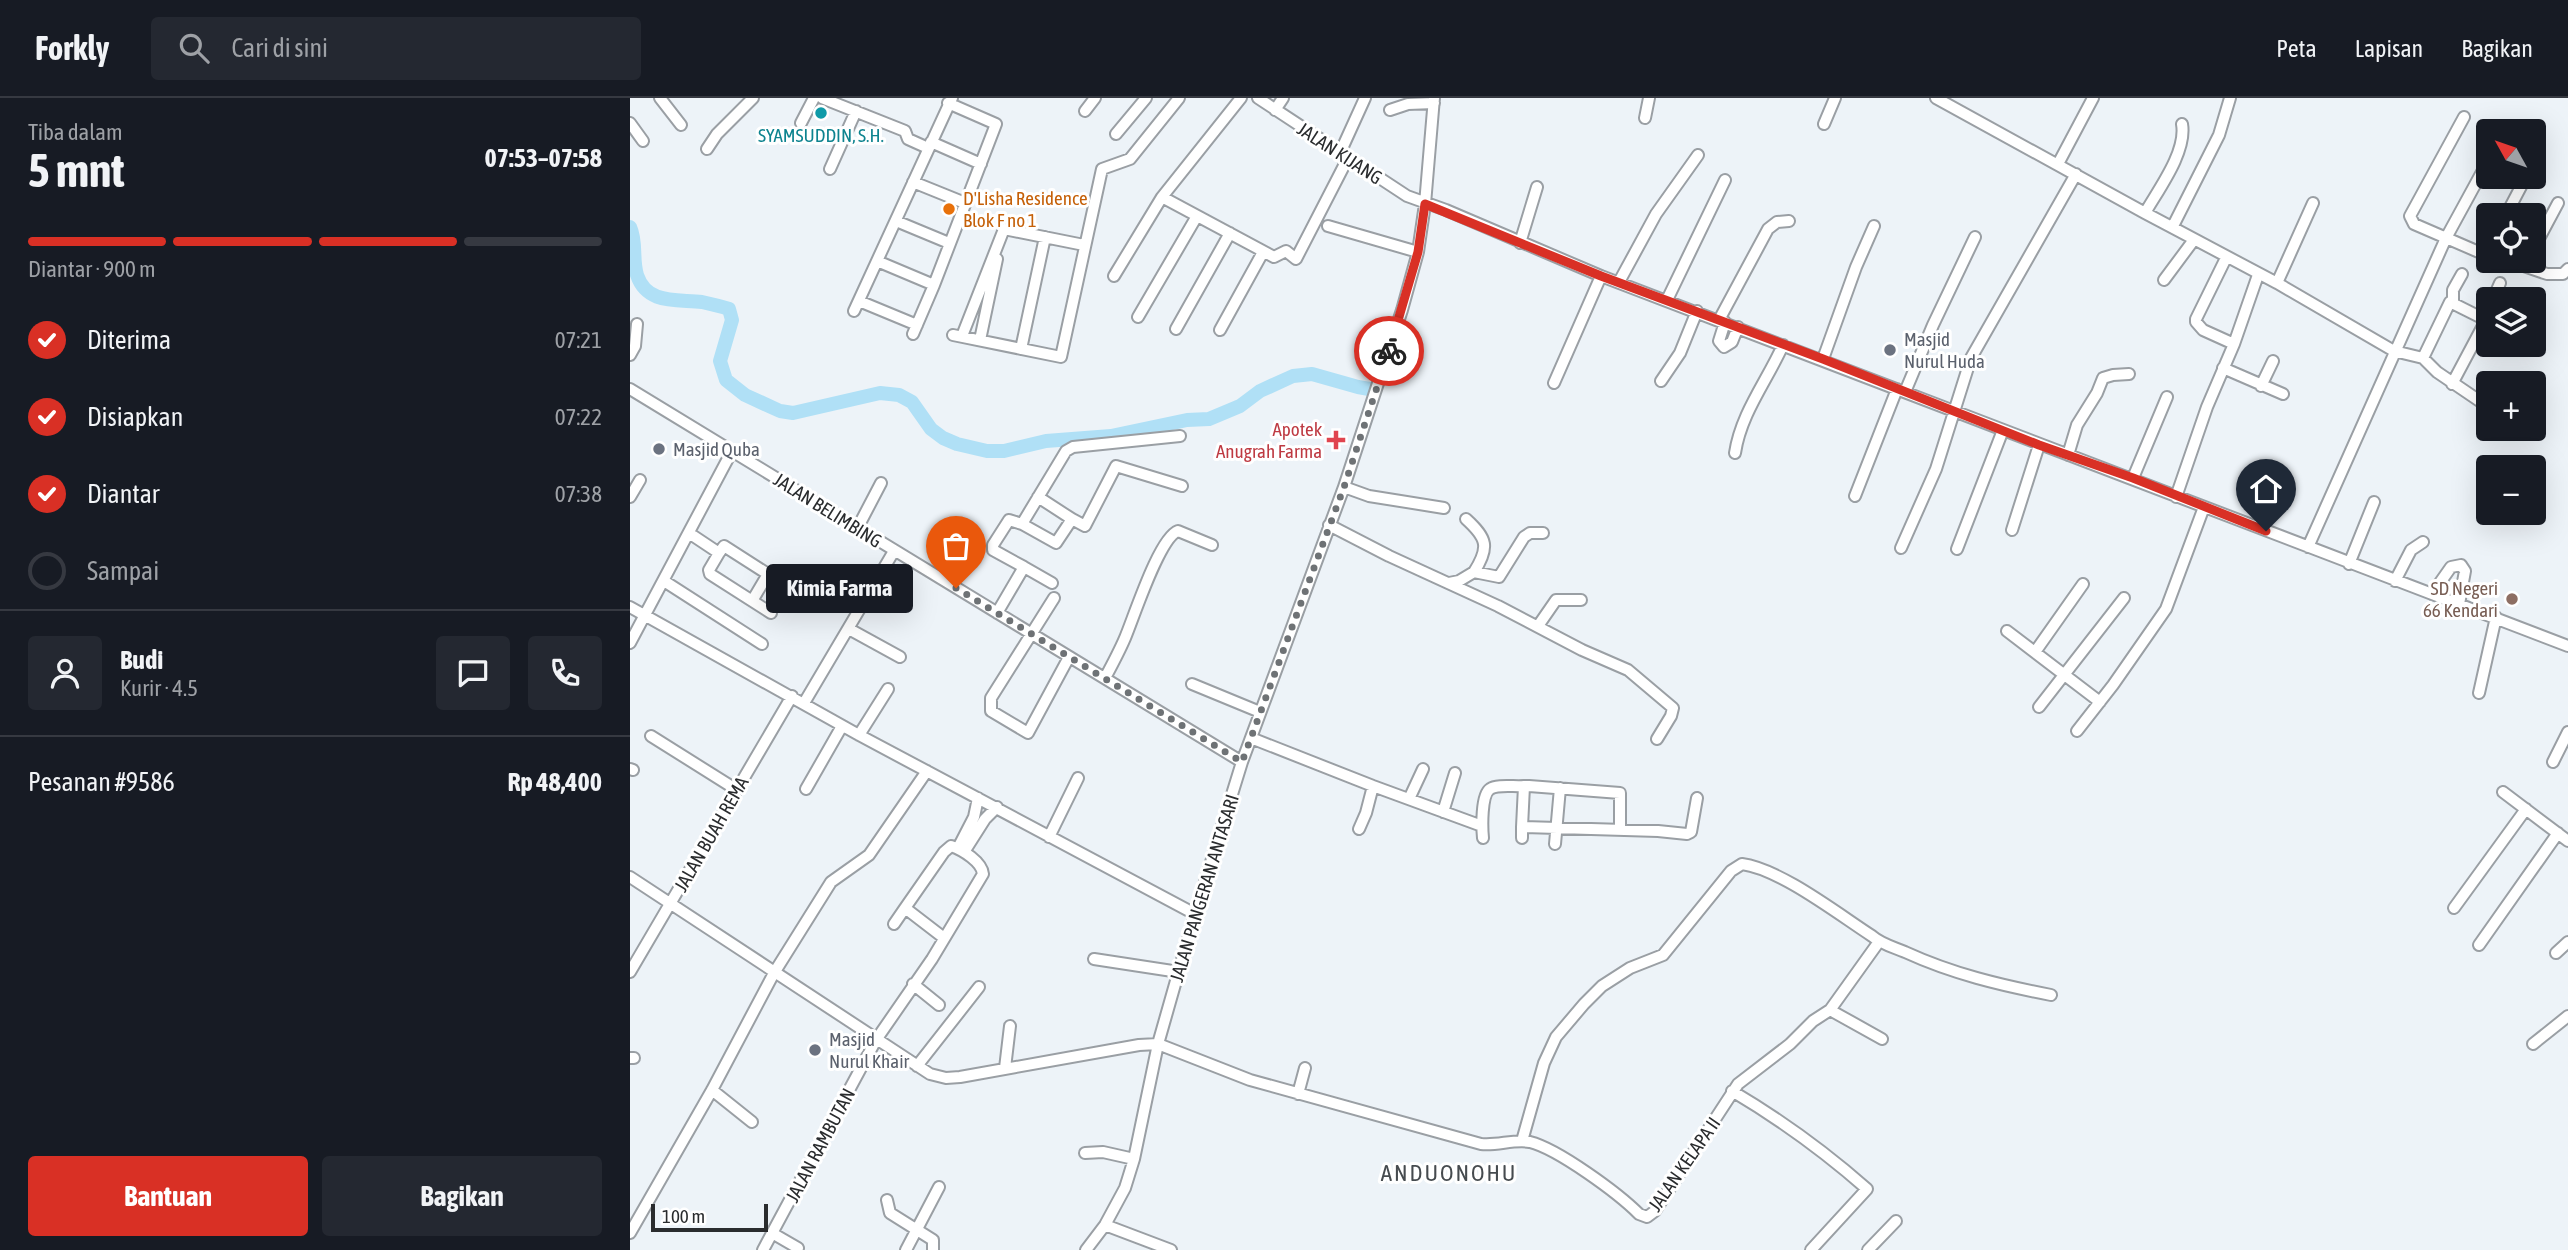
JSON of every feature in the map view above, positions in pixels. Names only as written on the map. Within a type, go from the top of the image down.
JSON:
[{"type":"street","points":[[707,149],[717,134],[753,98]]},
{"type":"street","points":[[801,123],[814,98]]},
{"type":"street","points":[[822,98],[905,131],[908,139],[981,164]]},
{"type":"street","points":[[1085,111],[1095,98]]},
{"type":"street","points":[[1116,134],[1146,98]]},
{"type":"street","points":[[1004,229],[957,335],[1061,357],[1102,169],[1129,159],[1179,98]]},
{"type":"street","points":[[1114,276],[1161,197],[1241,98]]},
{"type":"street","name":"JALAN KIJANG","points":[[1258,98],[1407,196],[1425,204],[1601,276],[2568,646]]},
{"type":"street","points":[[1275,110],[1283,98]]},
{"type":"street","points":[[1161,197],[1263,252],[1274,257],[1286,251],[1296,259],[1344,156],[1365,98]]},
{"type":"street","points":[[1645,118],[1649,98]]},
{"type":"street","points":[[1824,124],[1835,98]]},
{"type":"street","points":[[1936,98],[2173,226],[2193,241],[2277,283],[2394,351],[2423,358],[2452,384],[2476,399]]},
{"type":"street","points":[[2058,164],[2093,98]]},
{"type":"street","points":[[2173,226],[2219,135],[2230,98]]},
{"type":"street","points":[[666,100],[681,125]]},
{"type":"street","points":[[950,101],[996,124],[915,329],[856,306],[930,145],[950,101]]},
{"type":"street","points":[[1390,110],[1408,104],[1434,101]]},
{"type":"street","name":"JALAN PANGERAN ANTASARI","points":[[1086,1250],[1105,1225],[1123,1193],[1134,1159],[1158,1044],[1242,762],[1344,487],[1378,387],[1418,252],[1434,101]]},
{"type":"street","points":[[830,169],[856,111]]},
{"type":"street","points":[[2464,117],[2410,216],[2414,224],[2476,249]]},
{"type":"street","points":[[630,123],[643,141]]},
{"type":"street","points":[[2145,213],[2179,152],[2183,138],[2182,124]]},
{"type":"street","points":[[1619,282],[1656,214],[1698,155]]},
{"type":"street","points":[[1901,548],[1936,469],[1963,378],[1984,331],[2023,269],[2076,174]]},
{"type":"street","points":[[1667,300],[1725,180]]},
{"type":"street","points":[[913,182],[965,203]]},
{"type":"street","points":[[2308,547],[2446,238],[2476,183]]},
{"type":"street","points":[[1520,243],[1537,187]]},
{"type":"street","points":[[2277,283],[2313,202]]},
{"type":"street","points":[[2546,226],[2558,203]]},
{"type":"street","points":[[1138,317],[1196,216]]},
{"type":"street","points":[[896,221],[949,243]]},
{"type":"street","points":[[1738,327],[1732,342],[1724,347],[1719,341],[1722,321],[1768,229],[1777,222],[1789,221]]},
{"type":"street","points":[[1328,226],[1418,252]]},
{"type":"street","points":[[1823,359],[1874,226]]},
{"type":"street","points":[[1004,229],[1084,245]]},
{"type":"street","points":[[980,340],[1004,229]]},
{"type":"street","points":[[1176,329],[1230,233]]},
{"type":"street","points":[[1021,349],[1045,237]]},
{"type":"street","points":[[1856,496],[1901,391],[1975,237]]},
{"type":"street","points":[[2164,280],[2193,241]]},
{"type":"street","points":[[1220,330],[1263,252]]},
{"type":"street","points":[[2226,258],[2196,323],[2203,330],[2234,344]]},
{"type":"street","points":[[877,261],[934,285]]},
{"type":"street","points":[[2546,272],[2553,275],[2563,274],[2568,269]]},
{"type":"street","points":[[2453,302],[2453,290],[2462,274]]},
{"type":"street","points":[[2176,497],[2259,275]]},
{"type":"street","points":[[1554,383],[1601,276]]},
{"type":"street","points":[[2498,287],[2500,283]]},
{"type":"street","points":[[2423,358],[2447,305],[2453,302]]},
{"type":"street","points":[[2453,302],[2476,312]]},
{"type":"street","points":[[1661,380],[1680,353],[1696,311]]},
{"type":"street","points":[[630,355],[635,346],[637,324]]},
{"type":"street","points":[[2452,384],[2476,338]]},
{"type":"street","points":[[1735,453],[1737,439],[1747,413],[1783,345]]},
{"type":"street","points":[[2261,386],[2273,360]]},
{"type":"street","points":[[2223,368],[2283,394]]},
{"type":"street","points":[[2068,455],[2077,425],[2103,378],[2129,374]]},
{"type":"street","name":"JALAN BELIMBING","points":[[630,389],[1242,762]]},
{"type":"street","points":[[2133,478],[2168,397]]},
{"type":"street","points":[[1957,549],[2003,430]]},
{"type":"street","points":[[1022,524],[1068,449],[1180,436]]},
{"type":"street","points":[[1038,497],[1083,526],[1087,525],[1115,466],[1122,443]]},
{"type":"street","points":[[2012,530],[2039,445]]},
{"type":"street","points":[[630,643],[732,451]]},
{"type":"street","points":[[1115,466],[1182,486]]},
{"type":"street","points":[[630,497],[640,480]]},
{"type":"street","points":[[858,527],[881,483]]},
{"type":"street","points":[[1344,487],[1369,496],[1444,508]]},
{"type":"street","points":[[2349,564],[2374,502]]},
{"type":"street","points":[[2077,731],[2166,609],[2204,507]]},
{"type":"street","points":[[1052,583],[992,548],[1009,520],[1060,544],[1072,519]]},
{"type":"street","points":[[1450,583],[1474,572],[1481,561],[1484,541],[1477,529],[1466,519]]},
{"type":"street","points":[[1329,525],[1628,670],[1672,706],[1671,716],[1657,738]]},
{"type":"street","points":[[1105,678],[1170,536],[1178,531],[1212,545]]},
{"type":"street","points":[[690,533],[719,553]]},
{"type":"street","points":[[1474,572],[1499,577],[1524,537],[1530,533],[1543,533]]},
{"type":"street","points":[[2395,581],[2411,550],[2423,541]]},
{"type":"street","points":[[771,613],[709,572],[724,546],[785,585]]},
{"type":"street","points":[[804,704],[894,551]]},
{"type":"street","points":[[2432,594],[2448,569],[2461,565],[2465,571],[2459,604]]},
{"type":"street","points":[[997,613],[1024,567]]},
{"type":"street","points":[[752,601],[768,574]]},
{"type":"street","points":[[664,581],[762,644]]},
{"type":"street","points":[[2035,652],[2083,584]]},
{"type":"street","points":[[1054,598],[991,698],[990,711],[1026,733],[1029,732],[1069,657]]},
{"type":"street","points":[[2039,707],[2124,598]]},
{"type":"street","points":[[1538,626],[1556,600],[1581,600]]},
{"type":"street","points":[[630,607],[842,726],[1195,914]]},
{"type":"street","points":[[2479,693],[2496,617]]},
{"type":"street","points":[[849,629],[900,657]]},
{"type":"street","points":[[2007,631],[2100,702]]},
{"type":"street","points":[[1192,684],[1260,712]]},
{"type":"street","points":[[859,735],[888,689]]},
{"type":"street","name":"JALAN BUAH REMA","points":[[630,972],[792,696]]},
{"type":"street","points":[[806,789],[842,726]]},
{"type":"street","points":[[2553,762],[2568,732]]},
{"type":"street","points":[[651,736],[737,790]]},
{"type":"street","points":[[1251,738],[1443,812],[1483,832],[1485,798],[1490,789],[1524,786],[1620,793],[1620,830]]},
{"type":"street","points":[[1409,799],[1423,769]]},
{"type":"street","points":[[630,1233],[712,1090],[774,973],[831,882],[869,855],[927,771]]},
{"type":"street","points":[[1443,812],[1455,773]]},
{"type":"street","points":[[1049,837],[1078,779]]},
{"type":"street","points":[[1359,829],[1373,786]]},
{"type":"street","points":[[1524,786],[1522,833],[1556,827],[1690,834],[1697,798]]},
{"type":"street","points":[[1555,844],[1560,788]]},
{"type":"street","points":[[2503,792],[2568,841]]},
{"type":"street","points":[[961,850],[974,817],[978,798]]},
{"type":"street","points":[[961,850],[997,807]]},
{"type":"street","points":[[2454,908],[2526,809]]},
{"type":"street","points":[[2479,945],[2558,833]]},
{"type":"street","points":[[894,924],[944,852],[951,846],[961,850]]},
{"type":"street","name":"JALAN RAMBUTAN","points":[[763,1250],[876,1040],[944,938],[984,871],[961,850]]},
{"type":"street","points":[[1522,1141],[1546,1055],[1564,1027],[1602,986],[1630,968],[1663,955],[1738,865],[1758,867],[1776,876],[1860,928],[1878,943],[1957,974],[2051,995]]},
{"type":"street","points":[[630,877],[936,1077],[946,1078],[1158,1044]]},
{"type":"street","points":[[905,908],[944,938]]},
{"type":"street","points":[[2556,953],[2568,942]]},
{"type":"street","name":"JALAN KELAPA II","points":[[1158,1044],[1250,1080],[1480,1144],[1501,1145],[1522,1141],[1538,1145],[1563,1158],[1613,1192],[1639,1214],[1647,1217],[1656,1211],[1732,1091],[1742,1080],[1781,1052],[1813,1021],[1830,1010],[1878,943]]},
{"type":"street","points":[[1094,959],[1179,972]]},
{"type":"street","points":[[913,984],[939,1005]]},
{"type":"street","points":[[917,1066],[979,987]]},
{"type":"street","points":[[1830,1010],[1882,1039]]},
{"type":"street","points":[[2533,1044],[2568,1016]]},
{"type":"street","points":[[1005,1068],[1010,1026]]},
{"type":"street","points":[[1298,1094],[1305,1069]]},
{"type":"street","points":[[712,1090],[752,1122]]},
{"type":"street","points":[[1732,1091],[1816,1146],[1867,1189],[1811,1250]]},
{"type":"street","points":[[1085,1153],[1102,1152],[1134,1159]]},
{"type":"street","points":[[906,1250],[939,1187]]},
{"type":"street","points":[[887,1200],[890,1213],[933,1240],[933,1250]]},
{"type":"street","points":[[1868,1250],[1896,1221]]},
{"type":"street","points":[[1105,1225],[1171,1250]]},
{"type":"street","points":[[772,1233],[798,1248]]},
{"type":"waterway","points":[[630,227],[637,275],[642,285],[655,296],[664,299],[702,302],[729,309],[732,320],[720,361],[726,380],[745,395],[780,411],[793,413],[880,393],[899,395],[912,402],[931,429],[943,438],[987,451],[1004,451],[1046,441],[1111,436],[1187,420],[1209,419],[1240,406],[1260,391],[1293,376],[1312,374],[1375,390]]},
{"type":"way so far","points":[[956,588],[1242,762],[1344,487],[1389,351]]},
{"type":"place","name":"SYAMSUDDIN, S.H.","points":[[821,113]]},
{"type":"place","name":"D'Lisha Residence Blok F no 1","points":[[949,209]]},
{"type":"place","name":"Masjid Nurul Huda","points":[[1890,350]]},
{"type":"place","name":"Apotek Anugrah Farma","points":[[1336,440]]},
{"type":"place","name":"Masjid Quba","points":[[659,449]]},
{"type":"place","name":"Kimia Farma","points":[[956,588]]},
{"type":"place","name":"SD Negeri 66 Kendari","points":[[2512,599]]},
{"type":"place","name":"Masjid Nurul Khair","points":[[815,1050]]},
{"type":"district","name":"ANDUONOHU","points":[[1449,1173]]},
{"type":"route","points":[[1389,351],[1418,252],[1425,204],[1601,276],[2266,531]]}]
